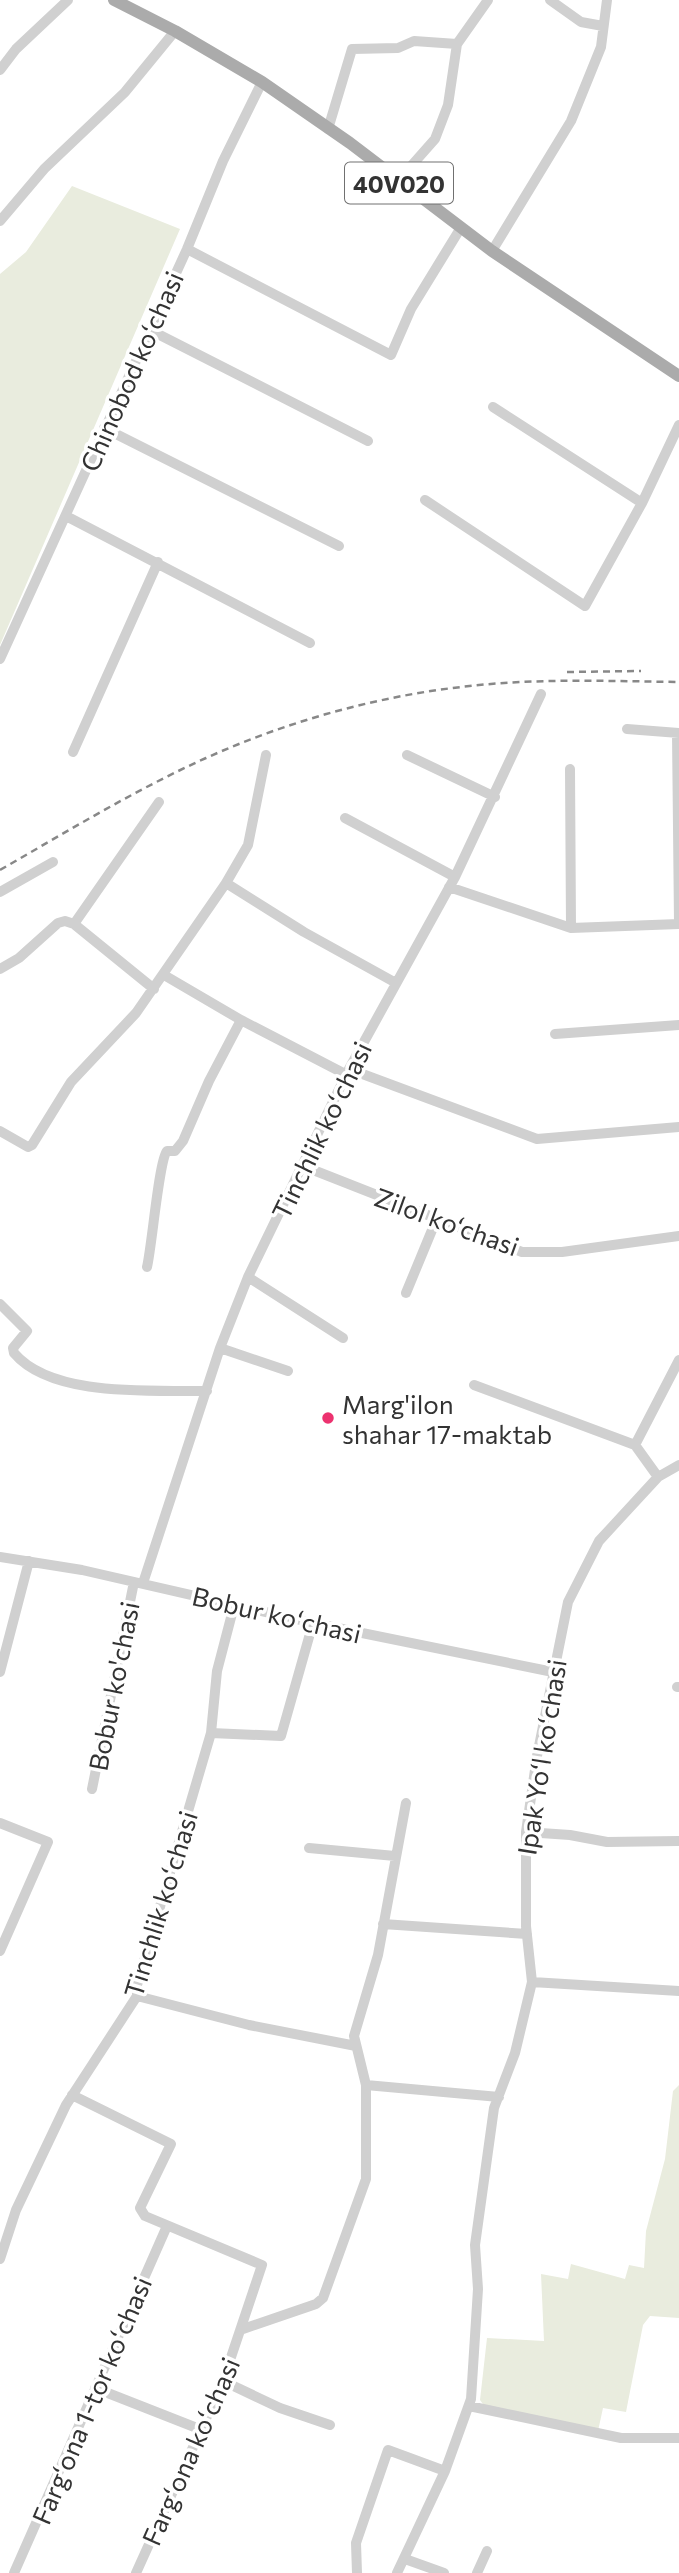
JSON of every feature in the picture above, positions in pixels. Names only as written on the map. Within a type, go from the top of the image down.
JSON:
[{"type":"main road","name":"40V020","points":[[114,0],[175,31],[262,82],[460,229],[679,376]]},
{"type":"street","points":[[0,70],[16,49],[68,0]]},
{"type":"street","points":[[397,182],[435,139],[448,105],[457,44],[488,0]]},
{"type":"street","points":[[550,0],[581,22],[603,26]]},
{"type":"street","points":[[492,251],[572,121],[601,47],[607,0]]},
{"type":"street","points":[[0,221],[46,168],[125,92],[175,31]]},
{"type":"street","points":[[328,129],[352,49],[398,48],[414,41],[457,44]]},
{"type":"street","name":"Chinobod koʻchasi","points":[[0,659],[148,329],[187,249],[223,161],[262,82]]},
{"type":"street","points":[[187,249],[391,355],[411,309],[460,229]]},
{"type":"street","points":[[148,329],[368,441]]},
{"type":"street","points":[[493,407],[642,503]]},
{"type":"street","points":[[425,500],[586,606],[642,503],[679,425]]},
{"type":"street","points":[[104,428],[340,546]]},
{"type":"street","points":[[66,516],[310,643]]},
{"type":"street","points":[[73,752],[158,562]]},
{"type":"street","name":"Tinchlik koʻchasi","points":[[138,1583],[220,1348],[248,1277],[348,1072],[455,877],[495,797],[541,694]]},
{"type":"street","points":[[449,887],[571,928],[679,923],[678,733],[627,729]]},
{"type":"street","points":[[0,1131],[28,1147],[32,1145],[71,1082],[136,1013],[164,975],[226,883],[248,845],[266,755]]},
{"type":"street","points":[[407,755],[495,797]]},
{"type":"street","points":[[570,769],[571,928]]},
{"type":"street","points":[[74,924],[159,802]]},
{"type":"street","points":[[345,818],[455,877]]},
{"type":"street","points":[[0,892],[53,862]]},
{"type":"street","points":[[226,883],[304,932],[396,983]]},
{"type":"street","points":[[0,969],[19,958],[58,923],[65,921],[74,924],[154,989]]},
{"type":"street","points":[[164,975],[241,1020],[348,1072],[537,1139],[679,1128]]},
{"type":"street","points":[[147,1267],[157,1213],[160,1163],[167,1151],[175,1151],[183,1141],[209,1081],[241,1020]]},
{"type":"street","points":[[555,1034],[679,1025]]},
{"type":"street","name":"Zilol ko‘chasi","points":[[303,1166],[522,1252],[562,1252],[679,1236]]},
{"type":"street","points":[[405,1293],[437,1218]]},
{"type":"street","points":[[248,1277],[343,1338]]},
{"type":"street","points":[[0,1304],[27,1331],[13,1348],[14,1353],[19,1359],[60,1381],[104,1389],[207,1391]]},
{"type":"street","points":[[220,1348],[288,1371]]},
{"type":"street","points":[[635,1445],[679,1360]]},
{"type":"street","points":[[474,1385],[635,1445],[658,1477]]},
{"type":"street","name":"Ipak Yoʻl koʻchasi","points":[[397,2573],[445,2471],[469,2406],[478,2289],[475,2245],[499,2097],[515,2053],[532,1982],[527,1934],[526,1832],[553,1672],[568,1602],[581,1571],[599,1541],[658,1477],[679,1465]]},
{"type":"street","name":"Bobur koʻchasi","points":[[0,1558],[29,1561],[138,1583],[313,1623],[553,1672]]},
{"type":"street","points":[[0,1672],[29,1561]]},
{"type":"street","name":"Bobur ko'chasi","points":[[92,1789],[138,1583]]},
{"type":"street","name":"Tinchlik koʻchasi","points":[[0,2259],[16,2210],[72,2095],[137,1996],[137,1985],[211,1733],[217,1671],[234,1606]]},
{"type":"street","points":[[211,1733],[281,1736],[313,1623]]},
{"type":"street","points":[[243,2329],[316,2304],[323,2298],[366,2179],[366,2085],[354,2036],[370,1985],[406,1803]]},
{"type":"street","points":[[0,1823],[48,1842],[0,1951]]},
{"type":"street","points":[[526,1832],[569,1835],[607,1842],[679,1841]]},
{"type":"street","points":[[309,1848],[395,1856]]},
{"type":"street","points":[[383,1924],[527,1934]]},
{"type":"street","points":[[532,1982],[679,1991]]},
{"type":"street","points":[[137,1996],[249,2025],[356,2046]]},
{"type":"street","points":[[366,2085],[499,2097]]},
{"type":"street","points":[[72,2095],[169,2141],[169,2149],[140,2208],[145,2216],[167,2226]]},
{"type":"street","name":"Fargʻona koʻchasi","points":[[136,2573],[223,2381],[243,2329],[262,2265],[167,2226]]},
{"type":"street","name":"Fargʻona 1-tor koʻchasi","points":[[14,2573],[167,2226]]},
{"type":"street","points":[[223,2381],[280,2408],[330,2425]]},
{"type":"street","points":[[95,2388],[202,2430]]},
{"type":"street","points":[[469,2406],[621,2438],[679,2438]]},
{"type":"street","points":[[357,2573],[356,2543],[388,2450],[445,2471]]},
{"type":"street","points":[[477,2573],[487,2551]]},
{"type":"street","points":[[405,2559],[443,2573]]},
{"type":"shaded area","points":[[72,186],[180,229],[0,645],[0,274],[26,252]]},
{"type":"shaded area","points":[[679,2085],[679,2318],[650,2316],[643,2325],[626,2412],[603,2408],[598,2431],[485,2407],[480,2400],[487,2338],[544,2341],[541,2274],[568,2279],[571,2264],[625,2279],[629,2265],[644,2268],[646,2231],[665,2159],[673,2091]]},
{"type":"railway","points":[[567,672],[641,671]]},
{"type":"railway","points":[[0,870],[102,811],[206,758],[267,733],[363,704],[428,691],[516,682],[679,682]]},
{"type":"place","name":"Marg'ilon shahar 17-maktab","points":[[328,1418]]}]
